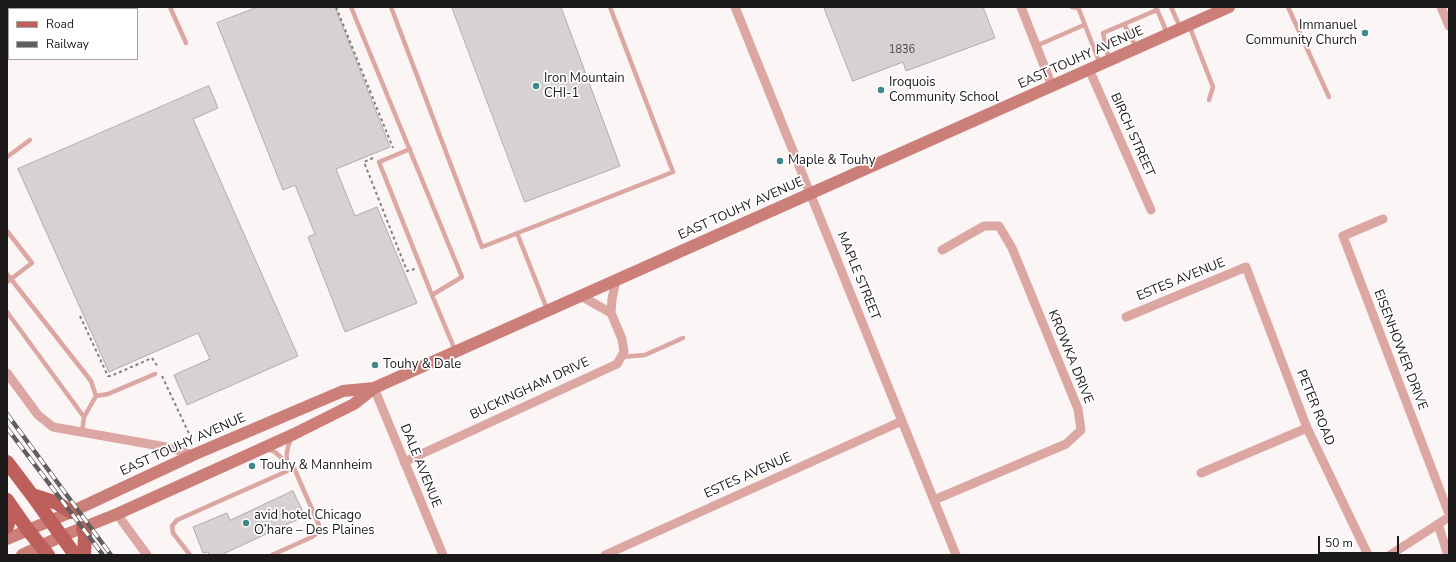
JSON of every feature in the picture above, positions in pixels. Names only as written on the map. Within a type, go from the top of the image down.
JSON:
[{"type":"main road","name":"EAST TOUHY AVENUE","points":[[22,555],[44,551],[62,536],[117,514],[294,434],[354,404],[374,388],[1185,27],[1223,8]]},
{"type":"main road","name":"EAST TOUHY AVENUE","points":[[7,539],[71,512],[193,455],[343,391],[374,388]]},
{"type":"main road","points":[[7,462],[51,520],[75,555]]},
{"type":"main road","points":[[32,495],[57,503],[71,512]]},
{"type":"main road","points":[[7,500],[10,516],[7,527]]},
{"type":"main road","points":[[7,500],[44,551]]},
{"type":"main road","points":[[83,528],[85,535],[84,555]]},
{"type":"street","name":"MAPLE STREET","points":[[735,7],[956,555]]},
{"type":"street","points":[[1021,7],[1052,86]]},
{"type":"street","points":[[1441,7],[1449,26]]},
{"type":"street","name":"BIRCH STREET","points":[[1089,69],[1151,210]]},
{"type":"street","name":"EISENHOWER DRIVE","points":[[1383,219],[1343,236],[1449,516]]},
{"type":"street","name":"KROWKA DRIVE","points":[[934,500],[1066,444],[1081,430],[1078,409],[1012,248],[999,226],[984,226],[942,250]]},
{"type":"street","name":"ESTES AVENUE","points":[[1126,317],[1246,267]]},
{"type":"street","name":"PETER ROAD","points":[[1246,267],[1307,428],[1368,555]]},
{"type":"street","points":[[616,280],[611,313],[622,339],[624,352],[620,358]]},
{"type":"street","points":[[581,296],[611,313]]},
{"type":"street","name":"BUCKINGHAM DRIVE","points":[[404,462],[617,364],[620,358]]},
{"type":"street","points":[[7,374],[38,416],[53,427],[166,447],[193,455]]},
{"type":"street","name":"DALE AVENUE","points":[[374,388],[444,555]]},
{"type":"street","name":"ESTES AVENUE","points":[[606,555],[902,421]]},
{"type":"street","points":[[1201,473],[1307,428]]},
{"type":"street","points":[[117,514],[147,555]]},
{"type":"street","points":[[1390,555],[1449,516]]},
{"type":"street","points":[[1438,524],[1448,555]]},
{"type":"lane","points":[[170,7],[186,43]]},
{"type":"lane","points":[[351,7],[462,277],[432,295]]},
{"type":"lane","points":[[391,7],[482,247],[673,172],[610,7]]},
{"type":"lane","points":[[1072,7],[1078,8],[1084,25],[1105,62]]},
{"type":"lane","points":[[1172,7],[1185,27],[1213,87],[1209,100]]},
{"type":"lane","points":[[1288,7],[1329,97]]},
{"type":"lane","points":[[1105,62],[1103,33],[1156,9],[1167,34]]},
{"type":"lane","points":[[1124,24],[1137,48]]},
{"type":"lane","points":[[1036,46],[1084,25]]},
{"type":"lane","points":[[7,157],[30,140]]},
{"type":"lane","points":[[410,149],[379,162],[456,352]]},
{"type":"lane","points":[[7,231],[32,263],[9,280]]},
{"type":"lane","points":[[517,233],[548,311]]},
{"type":"lane","points":[[7,274],[9,280],[91,381],[96,396],[84,417],[82,432]]},
{"type":"lane","points":[[7,312],[84,417]]},
{"type":"lane","points":[[620,358],[645,355],[682,338]]},
{"type":"lane","points":[[96,396],[108,394],[155,374]]},
{"type":"lane","points":[[289,470],[286,462],[288,444],[294,434]]},
{"type":"lane","points":[[261,449],[269,450],[286,462]]},
{"type":"lane","points":[[190,555],[173,533],[172,526],[177,520],[294,468],[318,525],[319,532],[312,537],[272,555]]},
{"type":"building","points":[[258,7],[335,7],[390,147],[336,169],[355,216],[377,207],[417,303],[345,332],[308,237],[315,234],[295,185],[283,190],[217,23]]},
{"type":"building","name":"Iron Mountain CHI-1","points":[[452,7],[561,7],[620,166],[525,202]]},
{"type":"building","points":[[824,7],[983,7],[995,38],[906,71],[903,62],[853,81]]},
{"type":"building","points":[[209,86],[218,108],[193,119],[298,356],[187,405],[174,375],[210,359],[198,333],[109,372],[18,169]]},
{"type":"building","name":"avid hotel Chicago O’hare – Des Plaines","points":[[293,491],[305,516],[221,555],[209,555],[208,552],[203,553],[193,527],[227,513],[230,520]]},
{"type":"railway","points":[[7,414],[111,555]]},
{"type":"railway","points":[[7,428],[103,555]]},
{"type":"place","name":"Immanuel Community Church","points":[[1365,33]]},
{"type":"place","name":"Iron Mountain CHI-1","points":[[536,86]]},
{"type":"place","name":"Iroquois Community School","points":[[881,90]]},
{"type":"place","name":"Maple & Touhy","points":[[780,161]]},
{"type":"place","name":"Touhy & Dale","points":[[375,365]]},
{"type":"place","name":"Touhy & Mannheim","points":[[252,466]]},
{"type":"place","name":"avid hotel Chicago O’hare – Des Plaines","points":[[246,523]]}]
